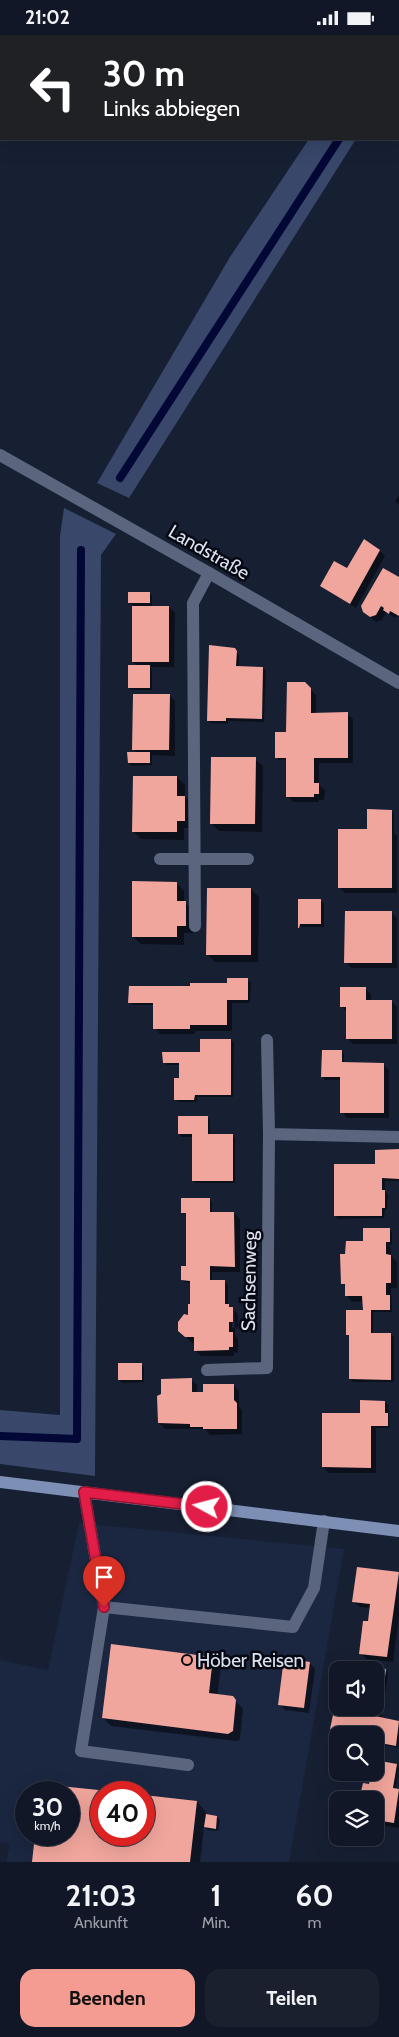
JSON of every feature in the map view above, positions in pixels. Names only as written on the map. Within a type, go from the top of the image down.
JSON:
[{"type":"street","name":"Landstraße","points":[[0,455],[399,683]]},
{"type":"street","points":[[195,926],[193,603],[209,573]]},
{"type":"street","points":[[160,859],[248,859]]},
{"type":"street","name":"Sachsenweg","points":[[207,1369],[266,1368],[269,1134],[267,1040]]},
{"type":"street","points":[[269,1134],[399,1137]]},
{"type":"street","points":[[0,1482],[399,1531]]},
{"type":"street","points":[[84,1492],[104,1607],[81,1751],[188,1765]]},
{"type":"street","points":[[104,1607],[292,1627],[314,1588],[324,1521]]},
{"type":"shaded area","points":[[308,140],[355,140],[129,498],[97,483],[230,257]]},
{"type":"shaded area","points":[[64,508],[116,534],[101,555],[95,1476],[0,1464],[0,1410],[60,1415],[60,536]]},
{"type":"shaded area","points":[[79,1523],[344,1549],[289,1862],[6,1862],[10,1844],[0,1842],[0,1660],[48,1670]]},
{"type":"building","points":[[364,539],[380,550],[350,604],[320,586],[334,561],[347,568]]},
{"type":"building","points":[[383,568],[399,577],[399,616],[390,611],[389,614],[381,606],[376,615],[370,617],[363,612],[361,606]]},
{"type":"building","points":[[128,592],[150,592],[150,603],[128,603]]},
{"type":"building","points":[[132,606],[169,606],[169,662],[132,662]]},
{"type":"building","points":[[209,645],[235,648],[237,651],[236,666],[263,667],[262,719],[226,718],[226,721],[207,721]]},
{"type":"building","points":[[128,665],[150,665],[150,688],[128,688]]},
{"type":"building","points":[[287,682],[305,682],[311,688],[311,713],[348,712],[348,758],[314,758],[314,783],[319,783],[319,794],[314,794],[314,797],[286,797],[286,758],[275,758],[275,732],[286,732]]},
{"type":"building","points":[[133,694],[170,694],[169,750],[132,750]]},
{"type":"building","points":[[127,752],[150,752],[150,763],[128,763]]},
{"type":"building","points":[[211,757],[256,757],[255,824],[210,824]]},
{"type":"building","points":[[133,776],[177,776],[177,796],[185,796],[185,821],[177,821],[177,832],[132,832]]},
{"type":"building","points":[[367,809],[392,810],[392,888],[338,888],[338,829],[367,829]]},
{"type":"building","points":[[132,881],[177,882],[177,901],[186,901],[186,926],[177,926],[177,937],[132,937]]},
{"type":"building","points":[[207,888],[251,888],[251,955],[206,955]]},
{"type":"building","points":[[298,899],[321,899],[321,924],[300,924],[298,928]]},
{"type":"building","points":[[345,911],[392,911],[392,963],[344,963]]},
{"type":"building","points":[[227,978],[248,978],[248,1000],[227,1000],[227,1025],[190,1025],[190,1029],[153,1029],[153,1003],[128,1003],[129,986],[190,986],[190,983],[227,983]]},
{"type":"building","points":[[340,987],[366,987],[366,1000],[392,1000],[392,1039],[346,1039],[346,1007],[340,1007]]},
{"type":"building","points":[[200,1039],[231,1039],[231,1095],[195,1095],[194,1100],[174,1100],[174,1078],[179,1078],[179,1063],[163,1063],[162,1052],[200,1052]]},
{"type":"building","points":[[322,1050],[342,1050],[342,1062],[384,1063],[384,1113],[340,1113],[340,1077],[321,1077]]},
{"type":"building","points":[[178,1116],[208,1116],[208,1134],[233,1134],[233,1181],[192,1181],[192,1134],[178,1134]]},
{"type":"building","points":[[399,1149],[399,1179],[382,1178],[382,1190],[385,1190],[385,1208],[382,1208],[382,1216],[334,1216],[334,1164],[375,1164],[375,1150]]},
{"type":"building","points":[[181,1198],[210,1198],[210,1212],[234,1212],[235,1267],[210,1266],[210,1280],[225,1280],[225,1304],[233,1307],[233,1322],[229,1322],[229,1332],[233,1332],[233,1347],[229,1347],[229,1350],[194,1351],[194,1337],[185,1337],[178,1331],[178,1322],[184,1314],[188,1315],[188,1304],[190,1304],[190,1281],[181,1280],[181,1266],[186,1266],[186,1213],[181,1213]]},
{"type":"building","points":[[363,1228],[390,1228],[390,1242],[386,1242],[386,1254],[391,1255],[391,1283],[386,1283],[386,1295],[390,1295],[390,1310],[371,1310],[371,1333],[391,1333],[391,1380],[349,1379],[349,1335],[346,1335],[346,1310],[363,1310],[362,1296],[345,1296],[345,1284],[341,1284],[340,1254],[345,1254],[346,1241],[363,1241]]},
{"type":"building","points":[[118,1363],[142,1363],[142,1380],[118,1380]]},
{"type":"building","points":[[192,1378],[192,1392],[203,1392],[203,1384],[234,1384],[234,1400],[237,1403],[237,1429],[203,1429],[203,1427],[190,1427],[190,1424],[158,1423],[157,1396],[161,1394],[161,1379]]},
{"type":"building","points":[[360,1400],[385,1401],[385,1413],[388,1413],[388,1426],[371,1426],[371,1468],[322,1467],[322,1413],[360,1413]]},
{"type":"building","points":[[357,1567],[399,1572],[387,1657],[359,1654],[363,1621],[368,1621],[370,1604],[352,1602]]},
{"type":"building","points":[[111,1644],[213,1657],[209,1693],[233,1696],[236,1700],[233,1731],[228,1734],[102,1718]]},
{"type":"building","points":[[284,1658],[310,1662],[304,1708],[278,1705]]},
{"type":"building","points":[[384,1669],[386,1669],[384,1685]]},
{"type":"building","points":[[333,1716],[375,1716],[399,1721],[396,1746],[384,1744],[384,1726],[331,1726]]},
{"type":"building","points":[[384,1762],[397,1764],[393,1788],[399,1789],[394,1823],[384,1821],[384,1791],[361,1791],[363,1783],[369,1784],[370,1781],[384,1781]]},
{"type":"building","points":[[80,1788],[90,1789],[90,1846],[155,1846],[155,1796],[197,1801],[190,1862],[32,1862],[34,1846],[80,1846]]},
{"type":"building","points":[[206,1814],[217,1816],[216,1829],[204,1827]]},
{"type":"waterway","points":[[120,478],[338,140]]},
{"type":"waterway","points":[[0,1436],[77,1439],[81,550]]},
{"type":"place","name":"Höber Reisen","points":[[187,1660]]},
{"type":"route","points":[[104,1607],[84,1492],[207,1507]]}]
